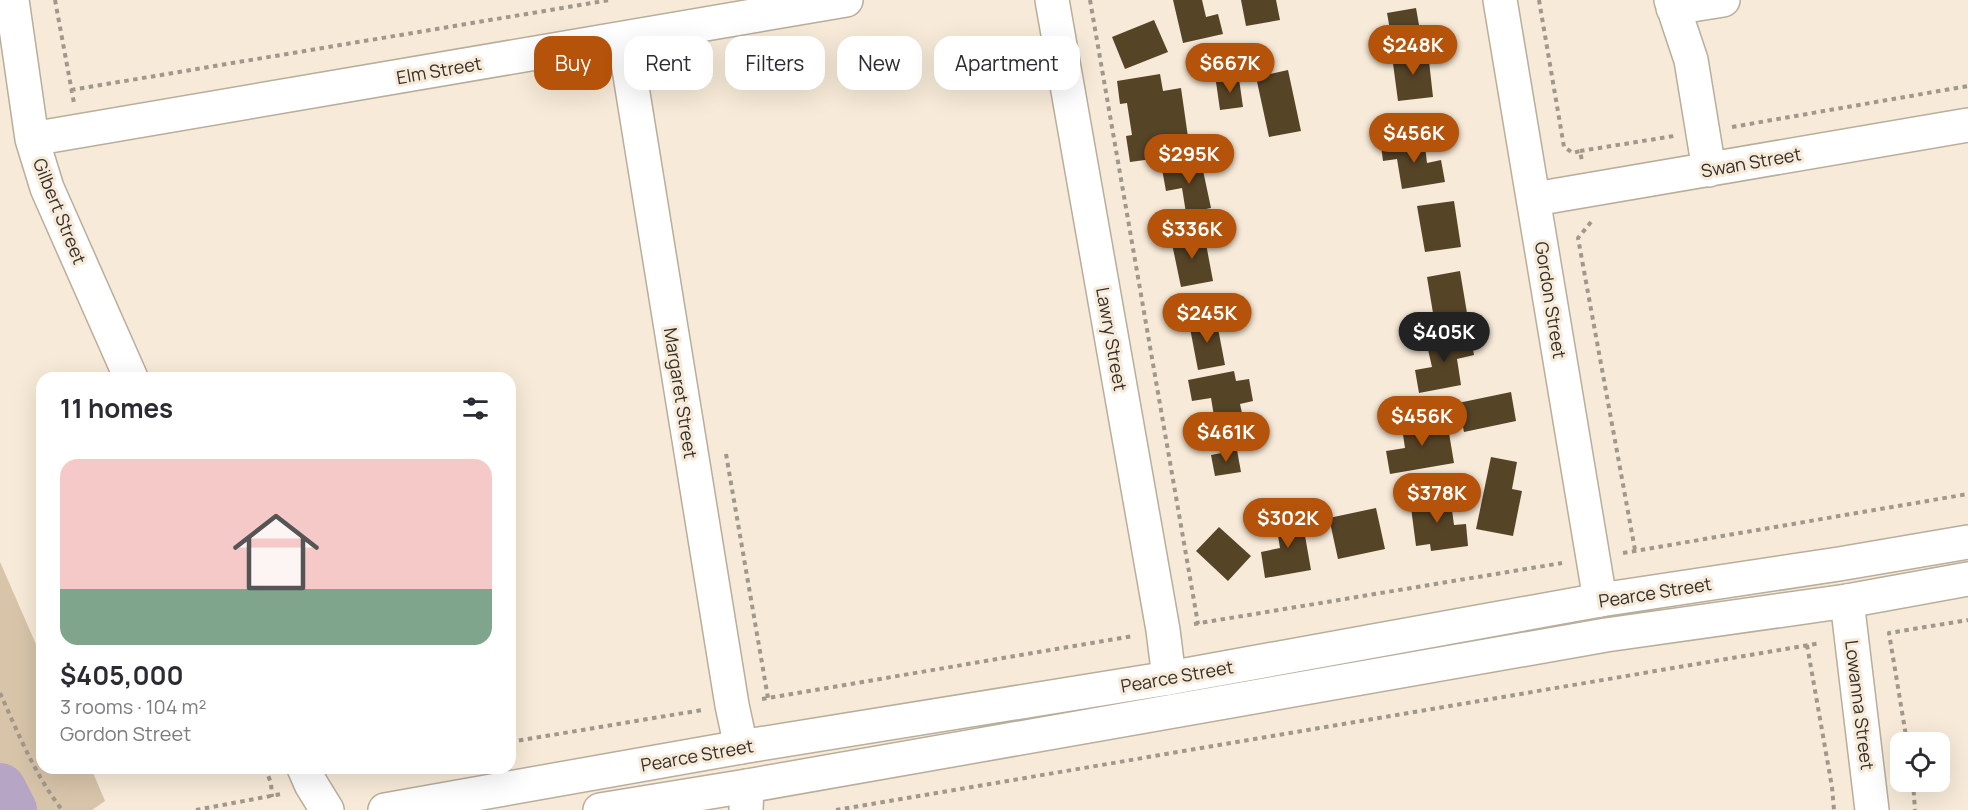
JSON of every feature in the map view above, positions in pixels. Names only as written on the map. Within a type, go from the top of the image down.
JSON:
[{"type":"street","name":"Gilbert Street","points":[[12,0],[32,139],[47,188],[128,372]]},
{"type":"street","name":"Elm Street","points":[[636,36],[846,0]]},
{"type":"street","name":"Lawry Street","points":[[1052,0],[1163,630],[1169,678]]},
{"type":"street","name":"Gordon Street","points":[[1500,0],[1606,635]]},
{"type":"street","points":[[1709,170],[1691,60],[1672,4],[1723,0]]},
{"type":"street","name":"Elm Street","points":[[32,139],[624,38]]},
{"type":"street","name":"Margaret Street","points":[[632,90],[732,705],[741,747],[747,798]]},
{"type":"street","name":"Swan Street","points":[[1535,200],[1968,125]]},
{"type":"street","name":"Pearce Street","points":[[385,810],[741,747],[1169,678],[1600,600],[1968,542]]},
{"type":"street","name":"Lowanna Street","points":[[1839,564],[1847,601],[1872,810]]},
{"type":"street","name":"Pearce Street","points":[[600,810],[747,798],[1606,635],[1847,601],[1968,579]]},
{"type":"path","points":[[56,0],[70,90],[80,130]]},
{"type":"path","points":[[70,90],[610,0]]},
{"type":"path","points":[[1090,0],[1197,624]]},
{"type":"path","points":[[1539,0],[1564,147],[1573,153],[1968,86]]},
{"type":"path","points":[[1580,151],[1591,222],[1578,238],[1635,550]]},
{"type":"path","points":[[516,741],[1968,494]]},
{"type":"path","points":[[1905,732],[1889,633],[1968,620]]},
{"type":"path","points":[[836,810],[1807,645],[1834,810]]},
{"type":"path","points":[[0,693],[36,770]]},
{"type":"path","points":[[38,774],[49,794],[62,810]]},
{"type":"path","points":[[267,774],[271,783],[272,797]]},
{"type":"path","points":[[196,810],[222,808],[314,787]]},
{"type":"path","points":[[1914,792],[1915,810]]},
{"type":"shaded area","points":[[0,562],[36,644],[36,774],[94,774],[105,801],[92,810],[0,810]]},
{"type":"building","points":[[1173,0],[1202,0],[1206,17],[1218,14],[1223,34],[1183,43]]},
{"type":"building","points":[[1241,0],[1276,0],[1280,20],[1246,26]]},
{"type":"building","points":[[1416,8],[1422,42],[1393,47],[1387,13]]},
{"type":"building","points":[[1154,20],[1168,52],[1125,69],[1112,37]]},
{"type":"building","points":[[1428,52],[1433,97],[1398,101],[1392,56]]},
{"type":"building","points":[[1288,70],[1301,131],[1269,137],[1256,77]]},
{"type":"building","points":[[1160,74],[1163,91],[1181,88],[1188,137],[1171,139],[1174,156],[1130,162],[1126,136],[1132,135],[1127,103],[1120,104],[1117,81]]},
{"type":"building","points":[[1239,79],[1243,107],[1220,110],[1216,82]]},
{"type":"building","points":[[1424,138],[1427,163],[1441,160],[1445,182],[1402,189],[1397,159],[1383,161],[1381,145]]},
{"type":"building","points":[[1201,161],[1211,208],[1186,213],[1182,188],[1166,191],[1162,169]]},
{"type":"building","points":[[1454,201],[1461,247],[1425,252],[1417,206]]},
{"type":"building","points":[[1204,233],[1213,281],[1181,287],[1171,239]]},
{"type":"building","points":[[1460,271],[1468,319],[1435,325],[1427,277]]},
{"type":"building","points":[[1216,318],[1225,365],[1198,370],[1189,323]]},
{"type":"building","points":[[1470,333],[1474,355],[1457,359],[1461,385],[1419,393],[1415,370],[1432,367],[1426,341]]},
{"type":"building","points":[[1234,371],[1236,381],[1249,379],[1253,401],[1240,404],[1244,422],[1216,428],[1211,398],[1192,401],[1188,380]]},
{"type":"building","points":[[1511,392],[1516,421],[1464,432],[1458,403]]},
{"type":"building","points":[[1422,418],[1423,424],[1447,421],[1454,463],[1390,474],[1386,451],[1405,448],[1401,421]]},
{"type":"building","points":[[1237,450],[1241,472],[1215,476],[1211,455]]},
{"type":"building","points":[[1491,457],[1517,462],[1512,489],[1522,491],[1513,536],[1476,529]]},
{"type":"building","points":[[1450,495],[1454,525],[1466,524],[1468,546],[1431,551],[1430,544],[1416,546],[1410,500]]},
{"type":"building","points":[[1376,508],[1385,549],[1338,559],[1329,518]]},
{"type":"building","points":[[1301,513],[1311,570],[1265,578],[1261,552],[1280,548],[1275,517]]},
{"type":"building","points":[[1219,527],[1251,556],[1228,581],[1196,551]]},
{"type":"waterway","points":[[0,789],[11,810]]}]
